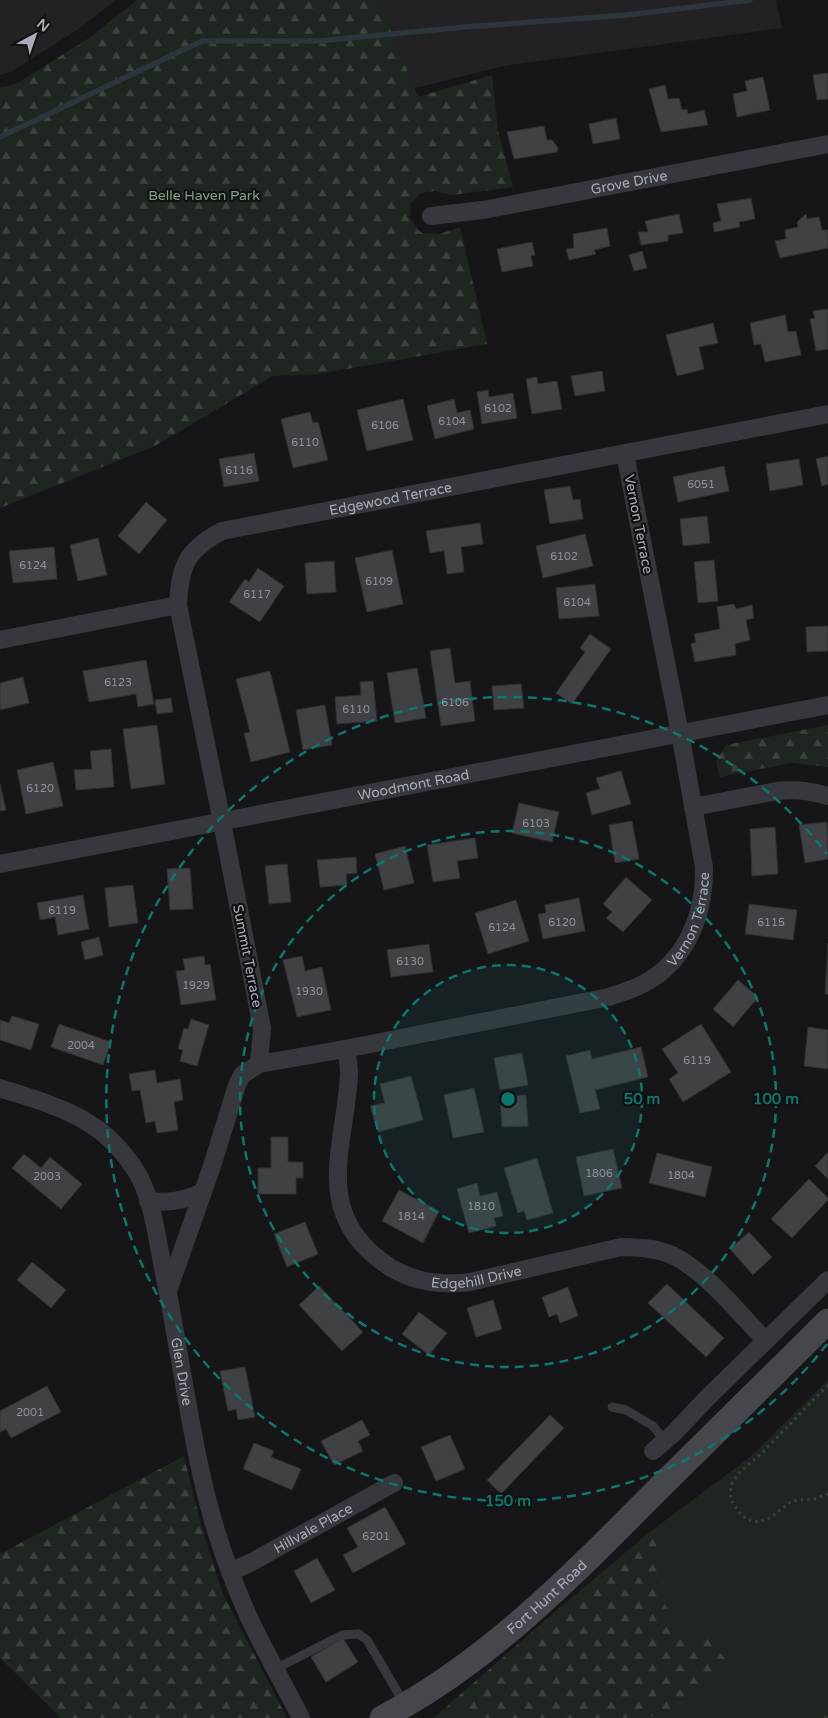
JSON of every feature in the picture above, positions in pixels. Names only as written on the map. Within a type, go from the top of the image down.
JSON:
[{"type":"main road","name":"Fort Hunt Road","points":[[382,1718],[451,1676],[487,1650],[536,1608],[582,1566],[828,1321]]},
{"type":"street","name":"Grove Drive","points":[[431,216],[483,210],[828,144]]},
{"type":"street","name":"Edgewood Terrace","points":[[178,606],[179,581],[185,563],[194,550],[206,540],[222,531],[828,414]]},
{"type":"street","name":"Vernon Terrace","points":[[259,1064],[345,1049],[609,996],[632,989],[652,979],[669,965],[683,948],[694,929],[701,908],[704,867],[680,733],[625,454]]},
{"type":"street","points":[[0,640],[178,606]]},
{"type":"street","name":"Summit Terrace","points":[[178,606],[262,1028],[259,1064]]},
{"type":"street","name":"Woodmont Road","points":[[0,864],[828,705]]},
{"type":"street","points":[[693,807],[784,790],[814,792],[828,796]]},
{"type":"street","name":"Edgehill Drive","points":[[345,1049],[349,1070],[337,1169],[340,1200],[346,1218],[357,1237],[371,1254],[386,1265],[418,1280],[456,1284],[621,1247],[640,1247],[673,1256],[703,1276],[765,1340]]},
{"type":"street","points":[[168,1291],[203,1192],[237,1085],[242,1076],[259,1064]]},
{"type":"street","name":"Glen Drive","points":[[0,1088],[68,1111],[97,1128],[119,1149],[139,1177],[154,1224],[199,1464],[213,1522],[246,1611],[301,1718]]},
{"type":"street","points":[[148,1201],[170,1202],[184,1200],[203,1192]]},
{"type":"street","points":[[694,1453],[664,1442],[765,1340],[828,1280]]},
{"type":"street","name":"Hillvale Place","points":[[230,1572],[252,1562],[394,1483]]},
{"type":"lane","points":[[612,1407],[626,1410],[653,1426],[664,1442]]},
{"type":"lane","points":[[276,1669],[342,1635],[359,1634],[367,1640],[406,1705]]},
{"type":"path","points":[[828,1385],[762,1453],[740,1472],[732,1483],[730,1492],[731,1500],[739,1512],[746,1519],[758,1522],[770,1518],[789,1503],[828,1494]]},
{"type":"path","points":[[825,1718],[828,1713]]},
{"type":"shaded area","points":[[0,0],[116,0],[80,28],[11,72],[0,75]]},
{"type":"shaded area","points":[[373,0],[776,0],[782,28],[503,66],[408,90]]},
{"type":"green space","name":"Belle Haven Park","points":[[137,0],[378,0],[418,97],[492,75],[498,131],[513,187],[452,195],[435,191],[421,193],[410,205],[410,218],[419,231],[423,233],[440,234],[460,227],[487,344],[319,374],[273,376],[155,446],[0,508],[0,88],[18,83],[89,38]]},
{"type":"green space","points":[[828,725],[828,767],[791,763],[720,777],[716,762],[726,745]]},
{"type":"green space","points":[[828,1380],[828,1718],[433,1718],[651,1531],[749,1458]]},
{"type":"green space","points":[[184,1456],[201,1525],[223,1594],[287,1718],[61,1718],[0,1658],[0,1554]]},
{"type":"green space","points":[[651,1531],[661,1557],[664,1602],[679,1631],[706,1637],[730,1664],[673,1708],[648,1718],[469,1718],[447,1706],[562,1606]]},
{"type":"building","points":[[828,73],[828,99],[817,100],[813,75]]},
{"type":"building","points":[[763,77],[770,110],[737,117],[733,94],[747,91],[745,81]]},
{"type":"building","points":[[665,85],[668,99],[679,98],[682,110],[687,109],[688,114],[704,110],[708,125],[661,132],[649,89]]},
{"type":"building","points":[[616,118],[620,139],[593,144],[589,124]]},
{"type":"building","points":[[544,126],[547,140],[552,140],[558,148],[557,152],[514,159],[507,132]]},
{"type":"building","points":[[751,198],[755,219],[739,222],[740,227],[714,232],[713,223],[721,221],[717,204]]},
{"type":"building","points":[[679,214],[683,233],[668,235],[668,241],[641,245],[638,232],[648,232],[645,221]]},
{"type":"building","points":[[806,214],[807,219],[819,217],[822,230],[828,230],[828,248],[780,258],[775,241],[786,239],[785,230],[798,227],[797,222]]},
{"type":"building","points":[[607,228],[610,246],[594,250],[596,254],[569,260],[566,249],[574,248],[573,234]]},
{"type":"building","points":[[532,242],[535,255],[531,256],[533,266],[502,272],[497,249]]},
{"type":"building","points":[[642,251],[647,268],[634,271],[629,255]]},
{"type":"building","points":[[828,309],[828,349],[816,351],[810,319],[815,318],[813,311]]},
{"type":"building","points":[[785,315],[788,332],[796,331],[801,355],[765,362],[761,344],[754,345],[750,323]]},
{"type":"building","points":[[713,323],[718,343],[699,347],[704,369],[677,376],[666,335]]},
{"type":"building","points":[[602,371],[605,391],[575,396],[571,376]]},
{"type":"building","points":[[537,377],[538,384],[557,381],[562,409],[532,414],[526,379]]},
{"type":"building","points":[[488,390],[489,397],[513,393],[517,418],[482,424],[477,392]]},
{"type":"building","points":[[403,399],[413,440],[367,451],[357,410]]},
{"type":"building","points":[[454,399],[457,413],[470,410],[474,429],[435,439],[427,406]]},
{"type":"building","points":[[310,412],[313,423],[318,422],[328,460],[293,468],[281,419]]},
{"type":"building","points":[[254,453],[259,481],[224,487],[219,459]]},
{"type":"building","points":[[828,456],[828,484],[822,486],[816,459]]},
{"type":"building","points":[[799,459],[803,485],[770,491],[766,464]]},
{"type":"building","points":[[724,466],[729,491],[678,502],[673,477]]},
{"type":"building","points":[[570,486],[573,500],[580,499],[583,519],[550,524],[544,490]]},
{"type":"building","points":[[146,502],[167,520],[139,554],[118,536]]},
{"type":"building","points":[[707,516],[710,543],[683,546],[680,519]]},
{"type":"building","points":[[480,523],[483,544],[461,547],[464,572],[447,574],[444,551],[430,553],[426,531]]},
{"type":"building","points":[[585,534],[593,566],[543,578],[536,546]]},
{"type":"building","points":[[98,538],[107,575],[78,581],[70,545]]},
{"type":"building","points":[[54,547],[57,579],[13,583],[9,551]]},
{"type":"building","points":[[392,550],[403,604],[367,612],[355,558]]},
{"type":"building","points":[[714,560],[718,601],[698,603],[694,562]]},
{"type":"building","points":[[334,561],[336,592],[307,594],[305,563]]},
{"type":"building","points":[[258,568],[284,586],[260,622],[229,602],[245,579],[249,582]]},
{"type":"building","points":[[595,584],[599,616],[559,619],[556,588]]},
{"type":"building","points":[[734,604],[736,609],[752,605],[754,618],[746,620],[750,640],[735,644],[736,655],[695,662],[691,644],[696,642],[694,634],[720,629],[717,607]]},
{"type":"building","points":[[828,626],[828,651],[807,652],[806,627]]},
{"type":"building","points":[[590,634],[611,649],[572,704],[556,693],[585,652],[580,648]]},
{"type":"building","points":[[450,648],[455,683],[470,681],[475,721],[441,726],[430,651]]},
{"type":"building","points":[[146,660],[154,704],[138,707],[136,694],[89,702],[83,671]]},
{"type":"building","points":[[417,668],[426,718],[395,723],[387,673]]},
{"type":"building","points":[[270,671],[290,752],[251,762],[244,733],[250,732],[236,679]]},
{"type":"building","points":[[23,677],[29,703],[0,710],[0,683]]},
{"type":"building","points":[[373,681],[377,721],[337,724],[335,697],[361,695],[360,682]]},
{"type":"building","points":[[521,684],[524,708],[494,710],[492,686]]},
{"type":"building","points":[[171,698],[173,712],[157,714],[155,700]]},
{"type":"building","points":[[325,705],[332,745],[303,750],[296,710]]},
{"type":"building","points":[[157,725],[165,784],[131,789],[123,729]]},
{"type":"building","points":[[111,749],[114,787],[76,790],[74,770],[92,769],[90,751]]},
{"type":"building","points":[[53,762],[63,806],[26,814],[17,770]]},
{"type":"building","points":[[621,771],[631,804],[592,815],[586,793],[600,789],[596,778]]},
{"type":"building","points":[[0,784],[6,810],[0,811]]},
{"type":"building","points":[[519,803],[559,812],[552,842],[512,833]]},
{"type":"building","points":[[632,821],[639,859],[615,863],[609,825]]},
{"type":"building","points":[[827,822],[828,859],[805,863],[799,825]]},
{"type":"building","points":[[775,827],[778,874],[752,876],[750,829]]},
{"type":"building","points":[[475,838],[478,858],[457,861],[460,878],[433,882],[427,845]]},
{"type":"building","points":[[405,846],[414,883],[384,890],[375,854]]},
{"type":"building","points":[[356,857],[357,873],[346,874],[347,885],[320,887],[317,860]]},
{"type":"building","points":[[287,864],[291,902],[269,904],[265,866]]},
{"type":"building","points":[[190,868],[193,909],[170,910],[167,869]]},
{"type":"building","points":[[626,877],[652,900],[623,932],[606,918],[612,912],[603,904]]},
{"type":"building","points":[[133,885],[138,923],[109,927],[105,888]]},
{"type":"building","points":[[83,895],[89,929],[58,935],[55,917],[40,920],[37,903]]},
{"type":"building","points":[[579,898],[585,931],[543,939],[538,914],[546,913],[545,905]]},
{"type":"building","points":[[516,900],[529,941],[488,954],[475,913]]},
{"type":"building","points":[[749,904],[797,910],[793,940],[745,934]]},
{"type":"building","points":[[99,937],[103,955],[85,960],[81,942]]},
{"type":"building","points":[[828,943],[828,994],[825,994]]},
{"type":"building","points":[[429,944],[433,972],[391,977],[387,950]]},
{"type":"building","points":[[204,956],[205,965],[210,964],[216,1000],[181,1005],[176,971],[185,970],[183,959]]},
{"type":"building","points":[[302,956],[305,971],[322,967],[331,1010],[297,1017],[283,960]]},
{"type":"building","points":[[738,980],[758,997],[733,1027],[713,1009]]},
{"type":"building","points":[[12,1016],[39,1024],[31,1050],[0,1040],[0,1020],[9,1023]]},
{"type":"building","points":[[191,1019],[209,1025],[197,1066],[180,1061],[183,1050],[178,1049],[184,1028],[188,1029]]},
{"type":"building","points":[[59,1024],[111,1042],[103,1065],[51,1047]]},
{"type":"building","points":[[701,1024],[731,1072],[683,1102],[669,1079],[678,1073],[662,1049]]},
{"type":"building","points":[[808,1027],[828,1030],[828,1069],[804,1066]]},
{"type":"building","points":[[641,1047],[648,1077],[595,1090],[600,1109],[580,1113],[566,1056],[590,1050],[592,1059]]},
{"type":"building","points":[[522,1053],[528,1085],[500,1090],[494,1058]]},
{"type":"building","points":[[155,1070],[157,1083],[180,1079],[183,1100],[174,1102],[178,1130],[157,1133],[155,1121],[146,1123],[140,1090],[132,1091],[129,1074]]},
{"type":"building","points":[[411,1076],[423,1120],[378,1132],[370,1106],[385,1103],[380,1084]]},
{"type":"building","points":[[474,1088],[484,1132],[453,1138],[444,1095]]},
{"type":"building","points":[[526,1095],[528,1126],[502,1127],[500,1097]]},
{"type":"building","points":[[271,1137],[288,1137],[288,1162],[303,1162],[303,1178],[296,1178],[296,1194],[258,1194],[258,1168],[271,1168]]},
{"type":"building","points":[[613,1149],[622,1188],[584,1196],[576,1157]]},
{"type":"building","points":[[828,1152],[828,1179],[815,1166]]},
{"type":"building","points":[[657,1153],[712,1167],[705,1197],[649,1183]]},
{"type":"building","points":[[24,1154],[41,1168],[50,1157],[82,1184],[61,1209],[12,1168]]},
{"type":"building","points":[[537,1158],[553,1213],[527,1220],[524,1211],[518,1213],[504,1168]]},
{"type":"building","points":[[809,1179],[828,1200],[792,1238],[771,1219]]},
{"type":"building","points":[[477,1183],[480,1196],[497,1192],[503,1216],[494,1218],[496,1226],[469,1233],[457,1189]]},
{"type":"building","points":[[399,1190],[439,1211],[423,1243],[382,1221]]},
{"type":"building","points":[[305,1222],[318,1254],[287,1267],[274,1234]]},
{"type":"building","points":[[749,1232],[772,1257],[753,1275],[730,1249]]},
{"type":"building","points":[[32,1262],[66,1290],[51,1308],[17,1280]]},
{"type":"building","points":[[667,1284],[724,1338],[706,1357],[648,1303]]},
{"type":"building","points":[[319,1286],[363,1332],[342,1351],[299,1305]]},
{"type":"building","points":[[568,1287],[578,1316],[560,1323],[557,1314],[549,1317],[542,1297]]},
{"type":"building","points":[[493,1300],[502,1329],[476,1337],[467,1308]]},
{"type":"building","points":[[419,1312],[447,1333],[429,1355],[402,1334]]},
{"type":"building","points":[[245,1367],[255,1417],[238,1420],[236,1409],[228,1411],[220,1371]]},
{"type":"building","points":[[47,1386],[61,1412],[11,1438],[6,1429],[0,1432],[0,1411]]},
{"type":"building","points":[[550,1415],[564,1428],[501,1494],[487,1480]]},
{"type":"building","points":[[362,1420],[370,1435],[358,1441],[363,1451],[334,1465],[321,1441]]},
{"type":"building","points":[[450,1435],[465,1469],[436,1481],[421,1447]]},
{"type":"building","points":[[254,1443],[274,1451],[271,1457],[301,1469],[292,1490],[243,1469]]},
{"type":"building","points":[[385,1507],[406,1544],[353,1573],[343,1555],[358,1547],[347,1528]]},
{"type":"building","points":[[317,1558],[335,1590],[311,1603],[294,1571]]},
{"type":"building","points":[[343,1638],[358,1662],[326,1682],[311,1657]]},
{"type":"waterway","points":[[0,137],[202,41],[318,41],[465,27],[627,15],[750,0]]}]
